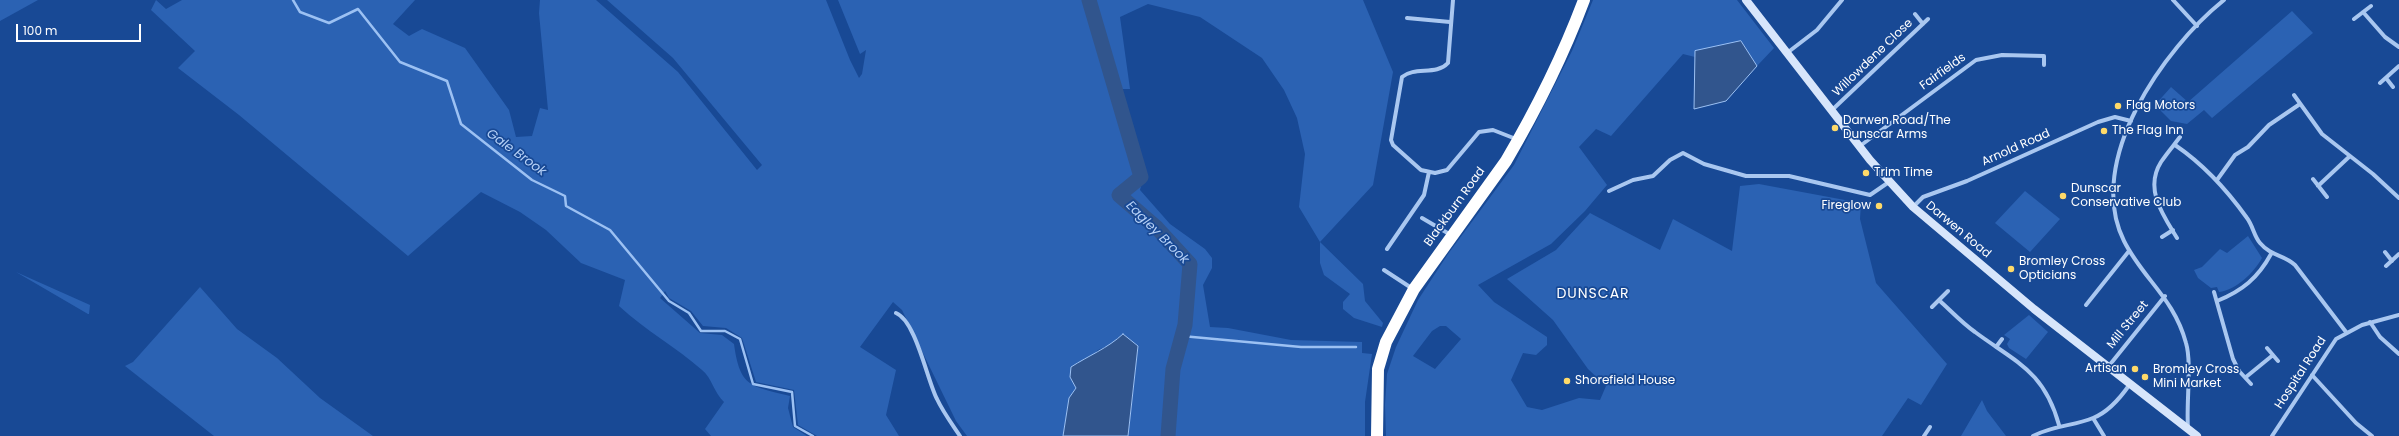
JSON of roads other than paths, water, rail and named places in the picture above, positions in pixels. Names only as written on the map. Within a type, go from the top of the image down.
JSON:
[{"type":"highway","name":"Blackburn Road","points":[[1377,436],[1378,369],[1386,342],[1414,289],[1450,235],[1506,162],[1557,66],[1584,0]]},
{"type":"main road","name":"Darwen Road","points":[[1746,0],[1859,146],[1912,207],[2034,309],[2197,436]]},
{"type":"street","points":[[1453,0],[1450,22],[1448,63],[1441,69],[1411,72],[1402,77],[1390,134],[1393,145],[1422,170],[1429,172],[1441,172],[1453,166],[1479,132],[1493,130],[1518,140]]},
{"type":"street","points":[[1787,53],[1817,30],[1842,0]]},
{"type":"street","points":[[2173,0],[2197,26]]},
{"type":"street","points":[[2188,430],[2187,345],[2179,324],[2165,296],[2130,251],[2118,224],[2114,177],[2118,152],[2131,121],[2155,76],[2197,26],[2224,0]]},
{"type":"street","points":[[2354,19],[2371,6]]},
{"type":"street","points":[[2364,12],[2385,37],[2399,47]]},
{"type":"street","points":[[1915,14],[1923,24]]},
{"type":"street","points":[[1411,24],[1410,18],[1450,22]]},
{"type":"street","name":"Willowdene Close","points":[[1831,111],[1928,19]]},
{"type":"street","name":"Fairfields","points":[[1859,146],[1976,60],[2002,55],[2044,56],[2044,65]]},
{"type":"street","points":[[2380,83],[2399,66]]},
{"type":"street","points":[[2386,78],[2392,87]]},
{"type":"street","points":[[2294,95],[2322,134],[2399,198]]},
{"type":"street","points":[[2217,180],[2235,155],[2253,142],[2269,125],[2300,104]]},
{"type":"street","name":"Arnold Road","points":[[1912,207],[1923,197],[1967,181],[2098,122],[2115,117],[2131,121]]},
{"type":"street","points":[[2177,238],[2159,208],[2155,185],[2159,168],[2180,137]]},
{"type":"street","points":[[2175,145],[2192,156],[2217,180],[2250,222],[2259,242],[2271,254],[2287,259],[2295,265],[2346,332]]},
{"type":"street","points":[[1609,191],[1633,180],[1653,176],[1670,160],[1683,153],[1704,164],[1746,176],[1789,176],[1870,196],[1889,182]]},
{"type":"street","points":[[2318,186],[2350,156]]},
{"type":"street","points":[[1387,249],[1424,195],[1429,172]]},
{"type":"street","points":[[2313,179],[2327,197]]},
{"type":"street","points":[[2395,194],[2399,191]]},
{"type":"street","points":[[1422,218],[1450,235]]},
{"type":"street","points":[[2162,237],[2173,230]]},
{"type":"street","points":[[2086,305],[2130,251]]},
{"type":"street","points":[[2384,252],[2392,261]]},
{"type":"street","points":[[2217,301],[2236,293],[2258,276],[2271,254]]},
{"type":"street","points":[[2386,266],[2399,254]]},
{"type":"street","points":[[1384,270],[1414,289]]},
{"type":"street","points":[[1932,306],[1940,301],[1948,291]]},
{"type":"street","points":[[2214,292],[2233,359],[2251,384]]},
{"type":"street","name":"Mill Street","points":[[2108,366],[2165,296]]},
{"type":"street","points":[[1940,301],[1973,331],[2022,364],[2038,380],[2050,399],[2059,425]]},
{"type":"street","points":[[896,313],[905,321],[914,336],[936,398],[960,436]]},
{"type":"street","name":"Hospital Road","points":[[2272,436],[2312,375],[2327,348],[2346,332],[2370,322],[2399,315]]},
{"type":"street","points":[[2370,322],[2380,337],[2399,354]]},
{"type":"street","points":[[1996,347],[2002,339]]},
{"type":"street","points":[[2267,348],[2278,361]]},
{"type":"street","points":[[2246,377],[2273,355]]},
{"type":"street","points":[[2312,375],[2356,423],[2372,436]]},
{"type":"street","points":[[2033,436],[2059,425],[2093,418],[2108,409],[2130,384]]},
{"type":"street","points":[[2093,418],[2104,436]]},
{"type":"street","points":[[1924,436],[1930,427]]},
{"type":"waterway","name":"Gale Brook","points":[[293,0],[300,12],[329,23],[358,9],[400,62],[447,81],[461,124],[532,180],[565,196],[566,206],[610,230],[669,301],[689,313],[701,331],[725,331],[740,339],[753,384],[792,392],[795,426],[813,436]]},
{"type":"waterway","name":"Eagley Brook","points":[[1089,0],[1141,177],[1119,195],[1157,228],[1190,264],[1185,325],[1173,369],[1168,436]]},
{"type":"waterway","points":[[1182,336],[1301,347],[1356,347]]},
{"type":"place","name":"Flag Motors","points":[[2118,106]]},
{"type":"place","name":"Darwen Road/The Dunscar Arms","points":[[1835,128]]},
{"type":"place","name":"The Flag Inn","points":[[2104,131]]},
{"type":"place","name":"Trim Time","points":[[1866,173]]},
{"type":"place","name":"Dunscar Conservative Club","points":[[2063,196]]},
{"type":"place","name":"Fireglow","points":[[1879,206]]},
{"type":"place","name":"Bromley Cross Opticians","points":[[2011,269]]},
{"type":"place","name":"Artisan","points":[[2135,369]]},
{"type":"place","name":"Bromley Cross Mini Market","points":[[2145,377]]},
{"type":"place","name":"Shorefield House","points":[[1567,381]]},
{"type":"district","name":"DUNSCAR","points":[[1593,294]]}]
